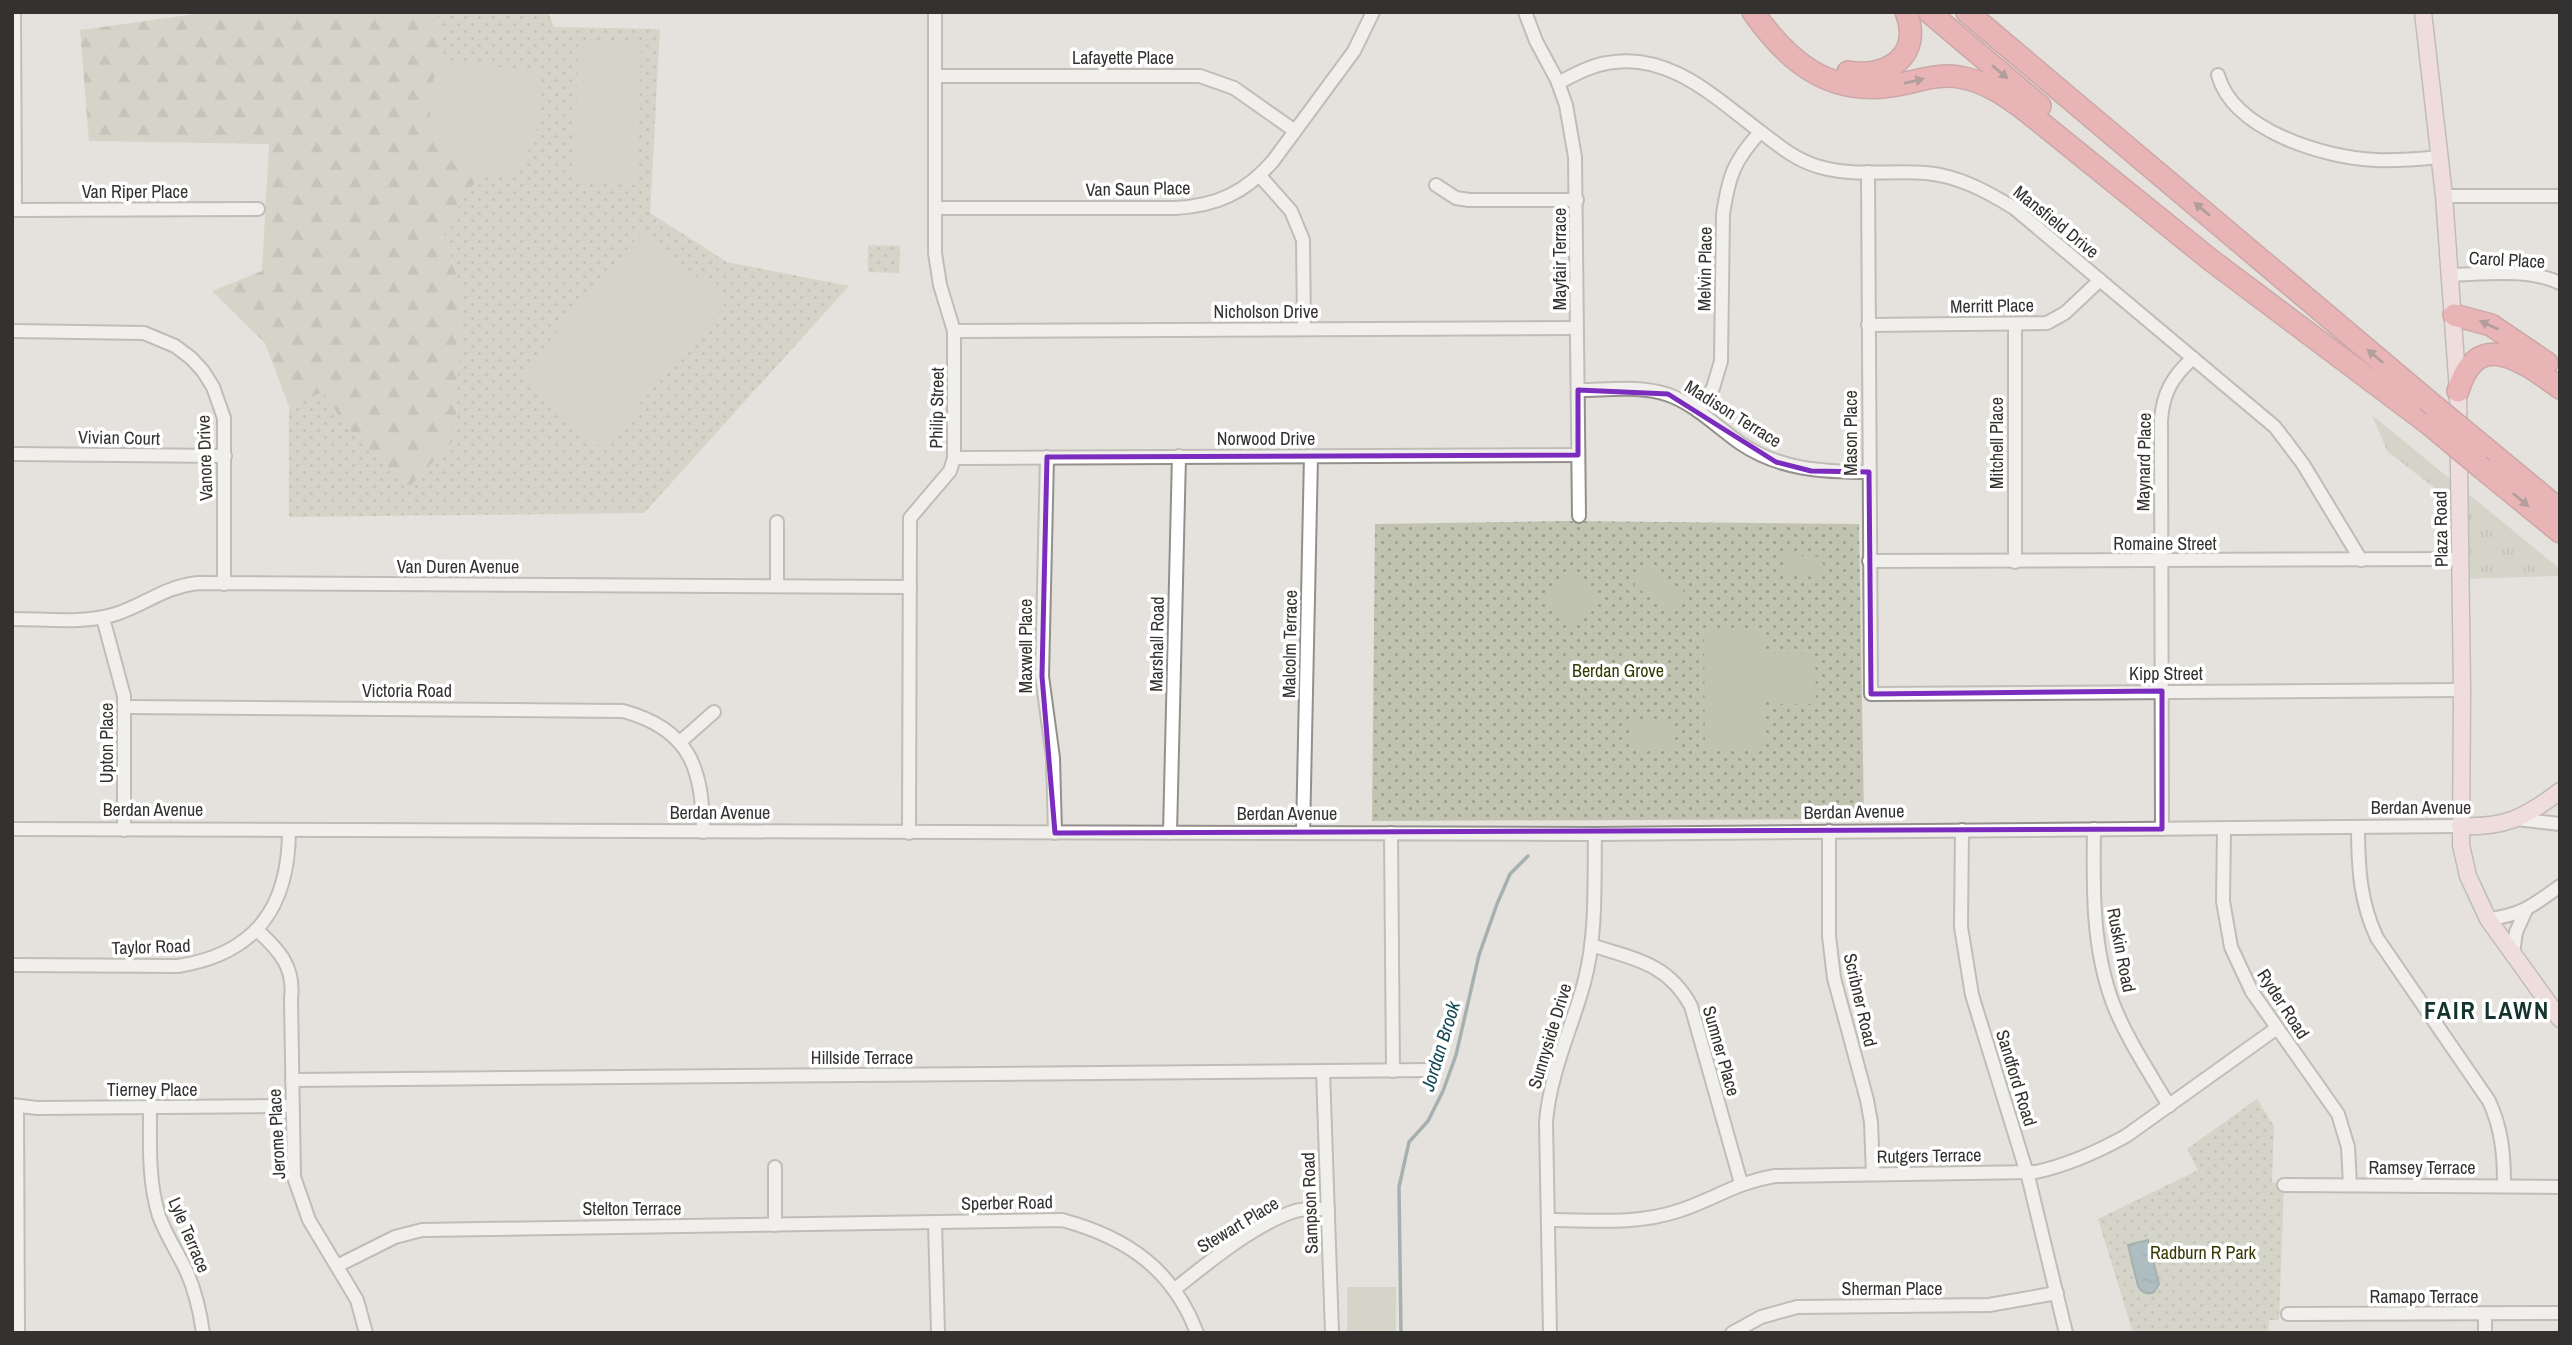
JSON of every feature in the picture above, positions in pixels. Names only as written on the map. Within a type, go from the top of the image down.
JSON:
[{"type":"highway","points":[[1753,12],[1787,55],[1800,65],[1831,80],[1855,87],[1877,88],[1926,78],[1956,76],[1972,79],[2000,93],[2030,114],[2212,261],[2429,424]]},
{"type":"highway","points":[[1773,12],[1787,36],[1807,54],[1835,68],[1863,74],[1885,70],[1900,60],[1910,34],[1906,12]]},
{"type":"highway","points":[[1929,12],[2560,532]]},
{"type":"highway","points":[[1967,12],[2427,400],[2484,443],[2560,493]]},
{"type":"highway","points":[[2454,315],[2491,325],[2560,373]]},
{"type":"highway","points":[[2458,391],[2465,371],[2482,356],[2491,354],[2502,354],[2525,364],[2560,388]]},
{"type":"highway","points":[[2484,443],[2560,510]]},
{"type":"street","points":[[14,12],[14,211]]},
{"type":"street","name":"Philip Street","points":[[909,833],[910,519],[950,471],[954,458],[954,331],[936,269],[935,12]]},
{"type":"street","name":"Van Saun Place","points":[[935,208],[1192,207],[1228,198],[1260,176],[1354,51],[1373,12]]},
{"type":"street","name":"Mayfair Terrace","points":[[1525,12],[1541,52],[1558,83],[1572,130],[1577,200],[1579,516]]},
{"type":"street","name":"Plaza Road","points":[[2423,12],[2441,157],[2458,391],[2461,845],[2468,876],[2488,919],[2560,1019]]},
{"type":"street","name":"Mansfield Drive","points":[[1558,83],[1587,68],[1606,63],[1624,61],[1655,64],[1691,80],[1788,153],[1818,167],[1846,172],[1942,175],[1983,189],[2014,208],[2259,412],[2283,437],[2302,464],[2361,560]]},
{"type":"street","points":[[2218,75],[2227,97],[2235,106],[2271,130],[2310,148],[2352,158],[2375,160],[2441,157]]},
{"type":"street","name":"Lafayette Place","points":[[935,76],[1200,76],[1234,88],[1295,131]]},
{"type":"street","name":"Melvin Place","points":[[1698,411],[1713,388],[1721,361],[1723,214],[1726,193],[1741,153],[1760,132]]},
{"type":"street","name":"Mason Place","points":[[1868,172],[1871,694]]},
{"type":"street","points":[[1260,176],[1291,211],[1303,240],[1304,329]]},
{"type":"street","points":[[1436,185],[1456,198],[1469,200],[1577,200]]},
{"type":"street","points":[[2444,196],[2560,196]]},
{"type":"street","name":"Van Riper Place","points":[[14,211],[258,209]]},
{"type":"street","name":"Carol Place","points":[[2451,275],[2542,276],[2560,283]]},
{"type":"street","name":"Merritt Place","points":[[1868,324],[2037,324],[2057,319],[2100,279]]},
{"type":"street","name":"Mitchell Place","points":[[2015,324],[2015,562]]},
{"type":"street","name":"Nicholson Drive","points":[[954,331],[1577,328]]},
{"type":"street","name":"Vanore Drive","points":[[12,331],[144,333],[175,346],[191,358],[213,387],[224,418],[224,584]]},
{"type":"street","name":"Maynard Place","points":[[2162,829],[2161,407],[2176,373],[2193,358]]},
{"type":"street","name":"Madison Terrace","points":[[1578,390],[1653,391],[1683,401],[1741,443],[1776,462],[1811,471],[1869,472]]},
{"type":"street","name":"Vivian Court","points":[[12,454],[225,456]]},
{"type":"street","name":"Norwood Drive","points":[[954,458],[1578,455]]},
{"type":"street","name":"Marshall Road","points":[[1170,833],[1178,456]]},
{"type":"street","name":"Malcolm Terrace","points":[[1303,833],[1311,456]]},
{"type":"street","name":"Maxwell Place","points":[[1047,457],[1042,676],[1053,758],[1055,833]]},
{"type":"street","points":[[777,586],[778,522]]},
{"type":"street","name":"Romaine Street","points":[[1869,561],[2461,559]]},
{"type":"street","name":"Van Duren Avenue","points":[[12,619],[103,618],[132,608],[164,590],[182,585],[910,587]]},
{"type":"street","name":"Upton Place","points":[[103,618],[125,707],[124,830]]},
{"type":"street","name":"Kipp Street","points":[[1871,694],[2462,690]]},
{"type":"street","name":"Victoria Road","points":[[125,707],[606,709],[640,715],[666,730],[680,742],[689,755],[701,785],[703,832]]},
{"type":"street","points":[[680,742],[714,712]]},
{"type":"street","points":[[2515,819],[2560,791]]},
{"type":"street","name":"Berdan Avenue","points":[[12,829],[1595,834],[2487,827],[2504,825],[2515,819],[2560,824]]},
{"type":"street","points":[[2358,827],[2362,899],[2368,918],[2377,938],[2489,1101],[2502,1139],[2504,1185]]},
{"type":"street","name":"Ryder Road","points":[[2224,828],[2222,901],[2231,947],[2252,992],[2338,1114],[2348,1147],[2350,1185]]},
{"type":"street","name":"Ruskin Road","points":[[2094,829],[2094,902],[2105,978],[2130,1040],[2169,1106]]},
{"type":"street","name":"Taylor Road","points":[[12,965],[178,966],[222,955],[237,947],[257,930],[277,898],[289,862],[289,830]]},
{"type":"street","name":"Sandford Road","points":[[1962,830],[1961,927],[1964,957],[1972,995],[2026,1172],[2066,1333]]},
{"type":"street","name":"Scribner Road","points":[[1829,831],[1829,936],[1834,978],[1867,1100],[1871,1122],[1873,1174]]},
{"type":"street","points":[[1391,833],[1393,1071]]},
{"type":"street","name":"Sunnyside Drive","points":[[1550,1333],[1546,1122],[1553,1074],[1584,983],[1591,945],[1595,906],[1595,834]]},
{"type":"street","points":[[2488,919],[2526,910],[2556,889],[2560,903]]},
{"type":"street","points":[[2514,953],[2516,932],[2526,910]]},
{"type":"street","name":"Jerome Place","points":[[257,930],[280,951],[291,972],[294,1177],[300,1200],[357,1300],[366,1333]]},
{"type":"street","name":"Sumner Place","points":[[1591,945],[1650,964],[1674,981],[1683,992],[1691,1006],[1741,1183]]},
{"type":"street","name":"Rutgers Terrace","points":[[1548,1220],[1626,1220],[1656,1216],[1699,1203],[1741,1183],[1775,1176],[2026,1172],[2055,1167],[2102,1149],[2126,1136],[2277,1028]]},
{"type":"street","name":"Hillside Terrace","points":[[292,1080],[1431,1070]]},
{"type":"street","name":"Sampson Road","points":[[1323,1071],[1332,1333]]},
{"type":"street","points":[[15,1106],[18,1333]]},
{"type":"street","name":"Tierney Place","points":[[15,1106],[292,1107]]},
{"type":"street","name":"Lyle Terrace","points":[[150,1107],[150,1160],[155,1200],[160,1219],[188,1274],[203,1333]]},
{"type":"street","points":[[775,1167],[775,1226]]},
{"type":"street","name":"Ramsey Terrace","points":[[2284,1185],[2560,1187]]},
{"type":"street","name":"Stewart Place","points":[[1175,1289],[1220,1253],[1277,1219],[1304,1209],[1328,1209]]},
{"type":"street","name":"Sperber Road","points":[[935,1223],[1043,1219],[1075,1223],[1107,1234],[1154,1266],[1175,1289],[1197,1333]]},
{"type":"street","points":[[935,1223],[937,1333]]},
{"type":"street","name":"Stelton Terrace","points":[[337,1266],[395,1237],[422,1230],[935,1223]]},
{"type":"street","name":"Sherman Place","points":[[1732,1333],[1762,1317],[1797,1307],[1989,1305],[2057,1293]]},
{"type":"street","name":"Ramapo Terrace","points":[[2288,1314],[2560,1313]]},
{"type":"street","points":[[2485,1315],[2485,1333]]},
{"type":"highlighted area","points":[[1578,390],[1668,394],[1776,462],[1811,471],[1869,472],[1871,694],[2162,691],[2162,829],[1055,833],[1042,676],[1047,457],[1578,455]]},
{"type":"green space","points":[[210,12],[430,12],[440,19],[430,117],[481,174],[443,229],[462,295],[455,439],[407,490],[345,425],[323,393],[289,407],[265,343],[212,291],[262,271],[269,144],[89,141],[80,30]]},
{"type":"green space","points":[[430,12],[548,12],[554,27],[660,29],[650,213],[727,262],[849,286],[644,513],[289,517],[289,407],[323,392],[345,425],[407,489],[455,439],[462,295],[443,229],[481,174],[430,117],[440,19]]},
{"type":"green space","points":[[578,42],[641,44],[638,185],[575,183]]},
{"type":"green space","points":[[436,58],[538,72],[542,98],[540,112],[518,178],[481,174],[430,117]]},
{"type":"green space","points":[[643,231],[726,302],[602,448],[519,377]]},
{"type":"green space","points":[[868,245],[900,246],[899,273],[868,272]]},
{"type":"green space","points":[[2372,415],[2560,569],[2560,579],[2557,576],[2461,579],[2459,507],[2387,451]]},
{"type":"green space","name":"Berdan Grove","points":[[1569,521],[1859,524],[1864,819],[1372,821],[1375,524]]},
{"type":"green space","points":[[1786,555],[1823,557],[1822,578],[1783,574]]},
{"type":"green space","points":[[1648,567],[1686,593],[1670,612],[1634,585]]},
{"type":"green space","points":[[1575,570],[1603,600],[1589,614],[1561,583]]},
{"type":"green space","points":[[1558,586],[1586,616],[1572,630],[1544,599]]},
{"type":"green space","points":[[1704,632],[1765,632],[1765,653],[1815,654],[1816,704],[1779,704],[1765,690],[1765,748],[1705,748]]},
{"type":"green space","points":[[1633,723],[1672,723],[1671,751],[1631,751]]},
{"type":"green space","name":"Radburn R Park","points":[[2257,1099],[2274,1126],[2272,1182],[2284,1185],[2279,1320],[2269,1320],[2268,1333],[2133,1333],[2098,1219],[2198,1170],[2187,1149]]},
{"type":"green space","points":[[1347,1287],[1396,1287],[1396,1333],[1347,1333]]},
{"type":"water","points":[[2148,1240],[2159,1284],[2154,1292],[2149,1293],[2143,1292],[2138,1286],[2128,1245]]},
{"type":"waterway","name":"Jordan Brook","points":[[1401,1333],[1399,1187],[1409,1142],[1428,1121],[1443,1091],[1456,1055],[1479,955],[1497,904],[1510,874],[1528,856]]},
{"type":"district","name":"FAIR LAWN","points":[[2487,1011]]}]
